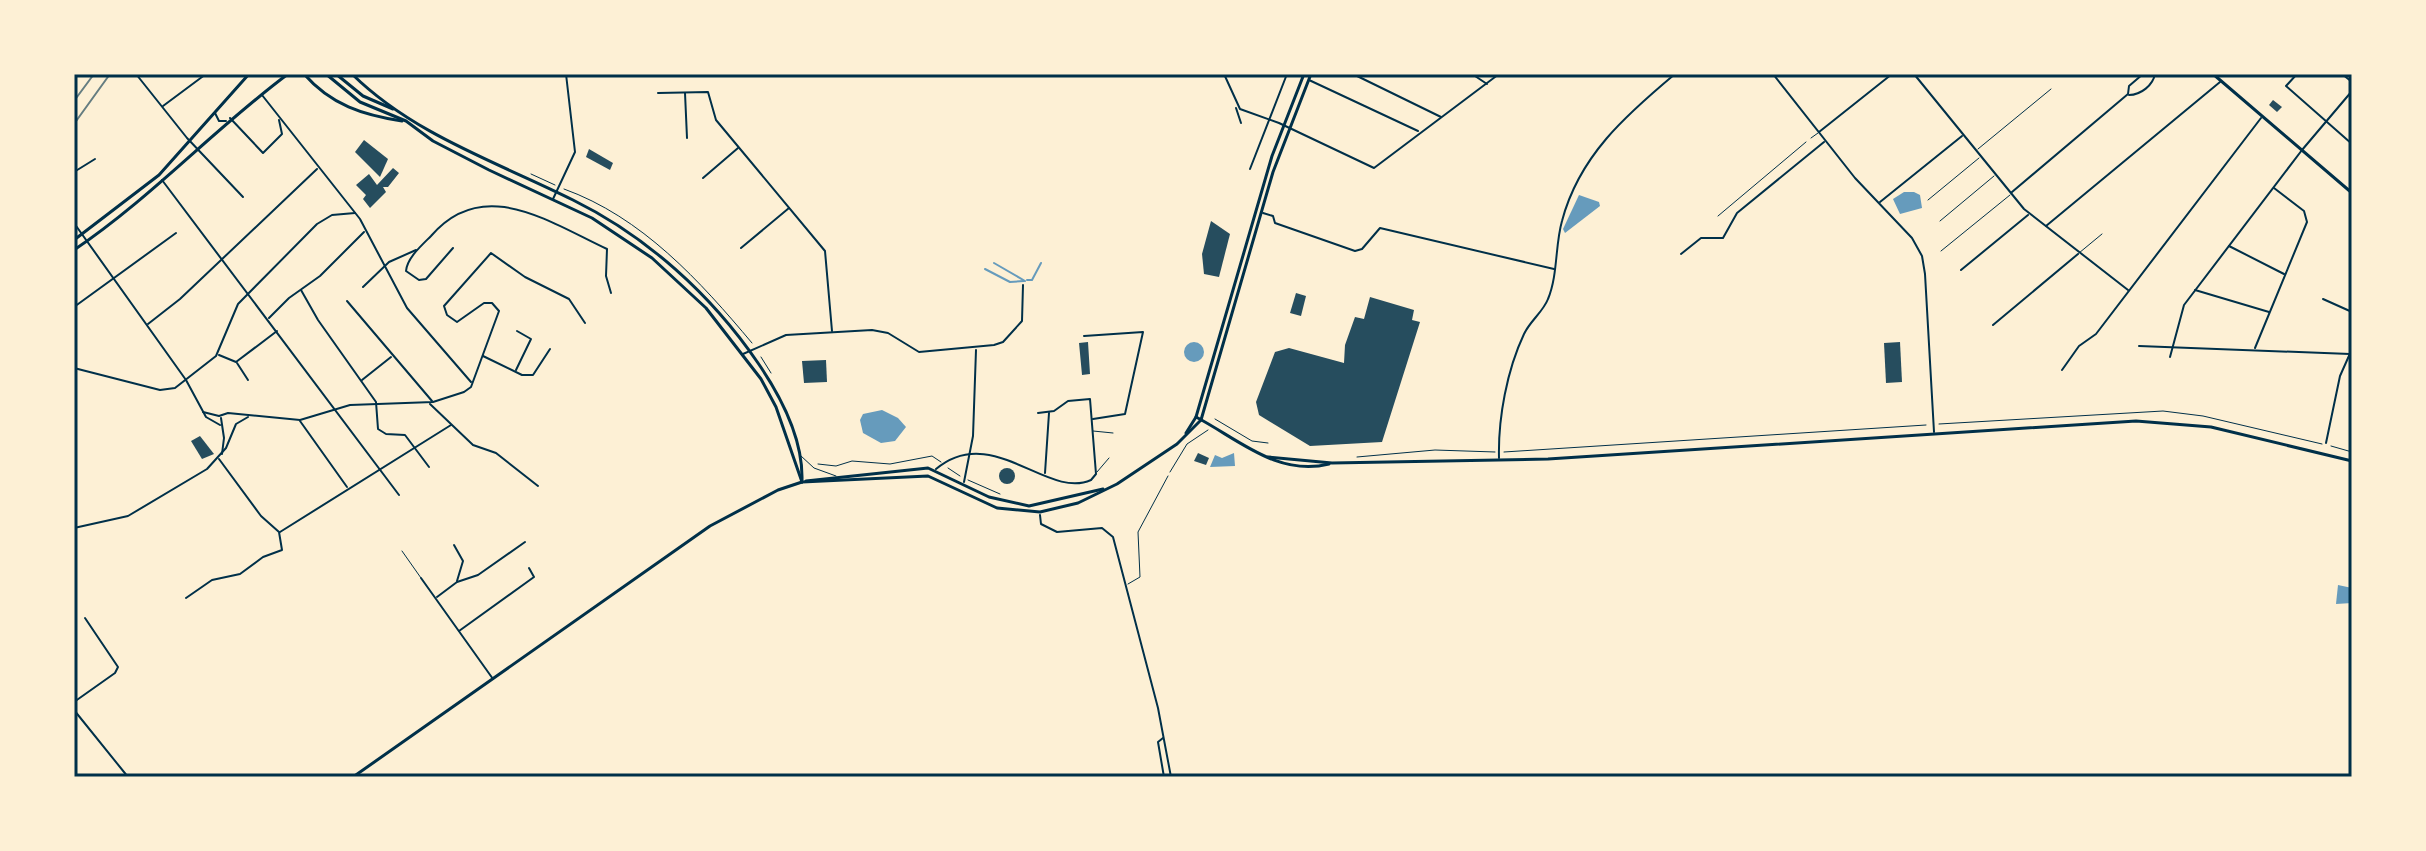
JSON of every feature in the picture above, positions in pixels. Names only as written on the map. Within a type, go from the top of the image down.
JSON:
[{"type":"main road","points":[[74,240],[136,196],[190,142],[249,74]]},
{"type":"main road","points":[[74,250],[162,180],[228,120],[288,74]]},
{"type":"main road","points":[[304,74],[328,96],[352,110],[371,117],[406,121]]},
{"type":"main road","points":[[336,74],[363,96],[400,112]]},
{"type":"main road","points":[[352,74],[400,112],[444,140],[557,189],[620,227],[668,263],[713,307],[751,353],[777,393],[796,447],[802,482]]},
{"type":"main road","points":[[1198,418],[1283,126],[1304,74]]},
{"type":"main road","points":[[802,482],[921,476],[934,478],[997,508],[1040,512],[1078,503],[1123,481],[1185,437],[1198,418],[1289,129],[1311,74]]},
{"type":"main road","points":[[2213,74],[2352,193]]},
{"type":"main road","points":[[328,76],[360,102],[406,121],[451,151],[606,225],[652,258],[698,299],[743,354],[776,407],[802,482]]},
{"type":"main road","points":[[1198,418],[1268,457],[1293,466],[1499,459],[2163,421],[2211,427],[2352,461]]},
{"type":"main road","points":[[353,777],[717,521],[802,482],[917,468],[935,470],[998,500],[1021,506],[1038,505],[1107,488]]},
{"type":"main road","points":[[961,491],[963,483]]},
{"type":"main road","points":[[1038,505],[1040,512]]},
{"type":"street","points":[[136,74],[190,142],[243,197]]},
{"type":"street","points":[[162,107],[206,74]]},
{"type":"street","points":[[553,199],[575,152],[566,74]]},
{"type":"street","points":[[1224,74],[1241,123]]},
{"type":"street","points":[[1250,169],[1287,74]]},
{"type":"street","points":[[1353,74],[1441,118]]},
{"type":"street","points":[[1472,74],[1487,84]]},
{"type":"street","points":[[1235,107],[1374,168],[1499,74]]},
{"type":"street","points":[[1499,459],[1501,413],[1524,333],[1548,299],[1565,208],[1593,157],[1622,117],[1675,74]]},
{"type":"street","points":[[1773,74],[1818,133],[1912,238],[1923,261],[1934,433]]},
{"type":"street","points":[[1818,133],[1892,74]]},
{"type":"street","points":[[1914,74],[2029,213],[2129,291]]},
{"type":"street","points":[[2128,94],[2129,86],[2143,74]]},
{"type":"street","points":[[2012,193],[2128,94],[2140,93],[2153,81],[2155,74]]},
{"type":"street","points":[[2297,74],[2286,86],[2352,144]]},
{"type":"street","points":[[2342,74],[2352,82]]},
{"type":"street","points":[[1309,80],[1419,132]]},
{"type":"street","points":[[2046,227],[2221,81]]},
{"type":"street","points":[[2170,357],[2182,310],[2195,290],[2302,150],[2352,91]]},
{"type":"street","points":[[685,92],[687,138]]},
{"type":"street","points":[[658,93],[709,93],[714,118],[827,256],[832,333]]},
{"type":"street","points":[[261,94],[355,213],[407,308],[445,356],[472,382]]},
{"type":"street","points":[[214,112],[217,120],[228,120],[263,153],[282,134],[279,119]]},
{"type":"street","points":[[2062,370],[2129,291],[2262,117]]},
{"type":"street","points":[[1879,203],[1963,135]]},
{"type":"street","points":[[1681,254],[1701,238],[1723,238],[1737,213],[1825,141]]},
{"type":"street","points":[[703,178],[738,148]]},
{"type":"street","points":[[74,172],[95,159]]},
{"type":"street","points":[[147,325],[180,299],[318,168]]},
{"type":"street","points":[[162,180],[247,294],[278,330],[399,495]]},
{"type":"street","points":[[2254,349],[2306,226],[2307,215],[2273,187]]},
{"type":"street","points":[[453,248],[423,280],[406,271],[407,264],[417,251],[454,213],[481,205],[502,206],[540,218],[607,249],[606,276],[611,293]]},
{"type":"street","points":[[741,248],[789,208]]},
{"type":"street","points":[[74,369],[165,391],[186,380],[218,354],[235,311],[247,294],[322,219],[338,213],[355,213]]},
{"type":"street","points":[[1262,213],[1273,216],[1275,223],[1352,251],[1362,249],[1380,228],[1554,269]]},
{"type":"street","points":[[1961,270],[2029,213]]},
{"type":"street","points":[[74,223],[186,380],[208,420],[221,426],[235,426],[253,416]]},
{"type":"street","points":[[268,319],[320,276],[366,230]]},
{"type":"street","points":[[74,307],[176,233]]},
{"type":"street","points":[[2229,246],[2285,275]]},
{"type":"street","points":[[363,287],[383,266],[409,250],[417,251]]},
{"type":"street","points":[[203,412],[221,417],[233,415],[300,420],[335,409],[376,402],[427,403],[464,392],[472,382],[499,318],[498,307],[484,303],[457,322],[447,315],[444,306],[491,253],[525,277],[569,299],[585,323]]},
{"type":"street","points":[[1993,325],[2079,253]]},
{"type":"street","points":[[743,354],[751,353],[780,336],[879,330],[919,352],[1003,342],[1020,325],[1023,285]]},
{"type":"street","points":[[301,290],[318,320],[376,402],[378,429],[386,434],[405,435],[429,467]]},
{"type":"street","points":[[2195,290],[2270,312]]},
{"type":"street","points":[[2323,299],[2352,312]]},
{"type":"street","points":[[347,301],[433,402]]},
{"type":"street","points":[[236,362],[278,330]]},
{"type":"street","points":[[515,371],[531,339],[517,331]]},
{"type":"street","points":[[1084,336],[1143,332],[1125,414],[1092,419]]},
{"type":"street","points":[[2139,346],[2350,354]]},
{"type":"street","points":[[963,483],[973,436],[976,347]]},
{"type":"street","points":[[482,355],[515,371],[535,374],[550,349]]},
{"type":"street","points":[[2326,443],[2340,376],[2352,349]]},
{"type":"street","points":[[218,354],[236,362],[248,380]]},
{"type":"street","points":[[362,380],[392,356]]},
{"type":"street","points":[[935,470],[969,455],[999,457],[1079,483],[1096,474],[1090,399],[1068,401],[1049,413],[1038,413]]},
{"type":"street","points":[[427,403],[473,445],[496,453],[538,486]]},
{"type":"street","points":[[1045,474],[1049,413]]},
{"type":"street","points":[[74,528],[128,516],[220,457],[235,426],[233,415]]},
{"type":"street","points":[[186,598],[212,580],[235,576],[263,557],[280,552],[283,546],[279,532],[261,516],[220,457],[221,417]]},
{"type":"street","points":[[300,420],[347,487]]},
{"type":"street","points":[[279,532],[451,425]]},
{"type":"street","points":[[1040,512],[1041,524],[1050,530],[1102,528],[1115,541],[1164,737],[1171,777]]},
{"type":"street","points":[[436,598],[457,582],[478,575],[525,542]]},
{"type":"street","points":[[454,545],[463,561],[457,582]]},
{"type":"street","points":[[458,631],[534,577],[529,568]]},
{"type":"street","points":[[421,578],[493,680]]},
{"type":"street","points":[[74,702],[115,673],[118,667],[85,618]]},
{"type":"street","points":[[74,710],[128,777]]},
{"type":"street","points":[[1164,737],[1158,742],[1164,777]]},
{"type":"lane","points":[[1976,150],[2051,89]]},
{"type":"lane","points":[[1811,138],[1818,133]]},
{"type":"lane","points":[[1928,200],[1981,156]]},
{"type":"lane","points":[[1940,221],[1996,175]]},
{"type":"lane","points":[[1941,251],[2012,193]]},
{"type":"lane","points":[[2079,253],[2102,234]]},
{"type":"lane","points":[[1093,431],[1113,433]]},
{"type":"lane","points":[[796,447],[811,467],[836,476]]},
{"type":"lane","points":[[1096,474],[1109,458]]},
{"type":"lane","points":[[1126,585],[1140,577],[1138,532],[1168,476]]},
{"type":"lane","points":[[402,551],[421,578]]},
{"type":"path","points":[[1718,216],[1811,138]]},
{"type":"path","points":[[533,174],[557,189],[600,205]]},
{"type":"path","points":[[759,355],[772,376]]},
{"type":"path","points":[[1213,419],[1217,418],[1252,441],[1268,443]]},
{"type":"path","points":[[1168,476],[1187,444],[1208,430]]},
{"type":"path","points":[[1348,458],[1391,455]]},
{"type":"water","points":[[1904,192],[1920,195],[1922,208],[1900,214],[1893,199]]},
{"type":"water","points":[[1579,195],[1599,202],[1600,206],[1565,233],[1563,229]]},
{"type":"water","points":[[1194,342],[1201,345],[1204,352],[1201,359],[1194,362],[1187,359],[1184,352],[1187,345]]},
{"type":"water","points":[[882,410],[898,418],[906,427],[895,441],[881,443],[863,433],[860,420],[863,414]]},
{"type":"water","points":[[1234,453],[1235,466],[1210,467],[1215,455],[1222,458]]},
{"type":"water","points":[[2338,585],[2352,588],[2352,603],[2336,604]]},
{"type":"building","points":[[2273,100],[2282,107],[2277,112],[2269,105]]},
{"type":"building","points":[[364,140],[388,159],[380,177],[355,152]]},
{"type":"building","points":[[589,149],[613,163],[610,170],[586,157]]},
{"type":"building","points":[[393,168],[399,173],[388,187],[383,187],[386,192],[370,208],[363,199],[366,195],[356,185],[369,174],[377,185]]},
{"type":"building","points":[[1211,221],[1230,234],[1219,277],[1204,274],[1202,254]]},
{"type":"building","points":[[1296,293],[1306,296],[1301,316],[1290,313]]},
{"type":"building","points":[[1370,297],[1414,310],[1412,320],[1420,322],[1382,442],[1310,446],[1259,415],[1256,402],[1275,352],[1289,348],[1344,363],[1345,345],[1355,317],[1364,319]]},
{"type":"building","points":[[1088,342],[1090,374],[1082,375],[1079,343]]},
{"type":"building","points":[[1900,342],[1902,382],[1886,383],[1884,343]]},
{"type":"building","points":[[826,360],[827,382],[804,383],[802,361]]},
{"type":"building","points":[[200,436],[214,454],[202,459],[191,441]]},
{"type":"building","points":[[1198,453],[1209,458],[1206,465],[1194,461]]},
{"type":"building","points":[[1007,468],[1013,470],[1013,482],[1007,484],[1001,482],[999,476],[1001,470]]},
{"type":"waterway","points":[[994,263],[1025,281]]},
{"type":"waterway","points":[[1027,280],[1032,280],[1041,263]]},
{"type":"waterway","points":[[985,269],[1010,282],[1024,281]]},
{"type":"railway","points":[[74,101],[94,74]]},
{"type":"railway","points":[[74,124],[110,74]]}]
